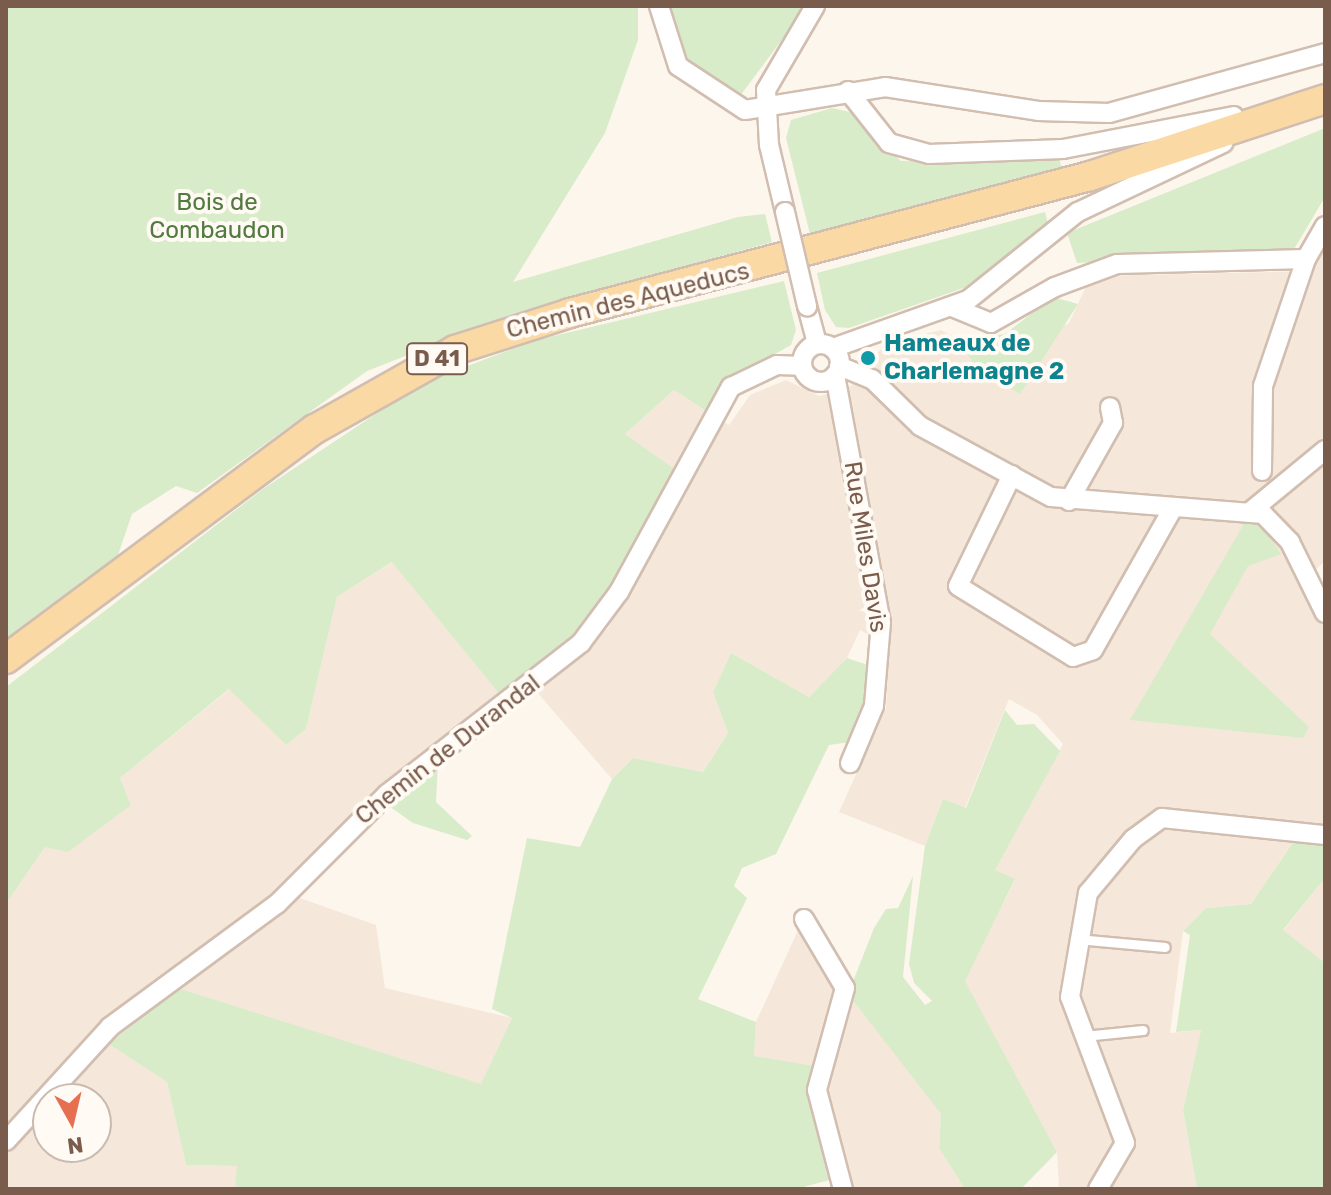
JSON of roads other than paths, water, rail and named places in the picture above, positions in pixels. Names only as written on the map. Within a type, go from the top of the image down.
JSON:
[{"type":"main road","name":"Chemin des Aqueducs","points":[[6,659],[315,429],[455,350],[556,317],[855,243],[1320,101]]},
{"type":"street","points":[[659,6],[678,66],[731,106],[764,107],[885,87],[1038,111],[1109,113],[1325,53]]},
{"type":"street","points":[[815,6],[772,75],[764,107],[807,306],[831,359],[872,379],[920,426],[1012,475],[1069,501],[1251,511],[1278,525],[1325,613]]},
{"type":"street","points":[[878,130],[876,108],[885,87]]},
{"type":"street","points":[[848,91],[878,130],[901,149],[1003,154],[1102,144],[1320,101]]},
{"type":"street","points":[[831,359],[813,380],[802,366],[831,359],[952,307],[993,284],[1078,212],[1274,116]]},
{"type":"street","points":[[1262,471],[1263,386],[1306,259],[1325,226]]},
{"type":"street","points":[[952,307],[991,323],[1069,280],[1117,264],[1306,259]]},
{"type":"street","name":"Rue Miles Davis","points":[[831,359],[881,622],[874,706],[850,763]]},
{"type":"street","name":"Chemin de Durandal","points":[[6,1141],[110,1027],[277,904],[387,794],[581,643],[619,592],[731,387],[777,365],[802,366]]},
{"type":"street","points":[[1069,501],[1113,423],[1110,407]]},
{"type":"street","points":[[1251,511],[1325,450]]},
{"type":"street","points":[[1012,475],[958,586],[1073,657],[1093,650],[1173,508]]},
{"type":"street","points":[[1098,1189],[1125,1143],[1070,997],[1075,939],[1088,893],[1156,820],[1325,835]]},
{"type":"street","points":[[804,919],[845,988],[817,1090],[843,1189]]},
{"type":"lane","points":[[1075,939],[1165,947]]},
{"type":"lane","points":[[1084,1036],[1143,1030]]},
{"type":"place","name":"Hameaux de Charlemagne 2","points":[[868,358]]},
{"type":"park label","name":"Bois de Combaudon","points":[[217,217]]}]
